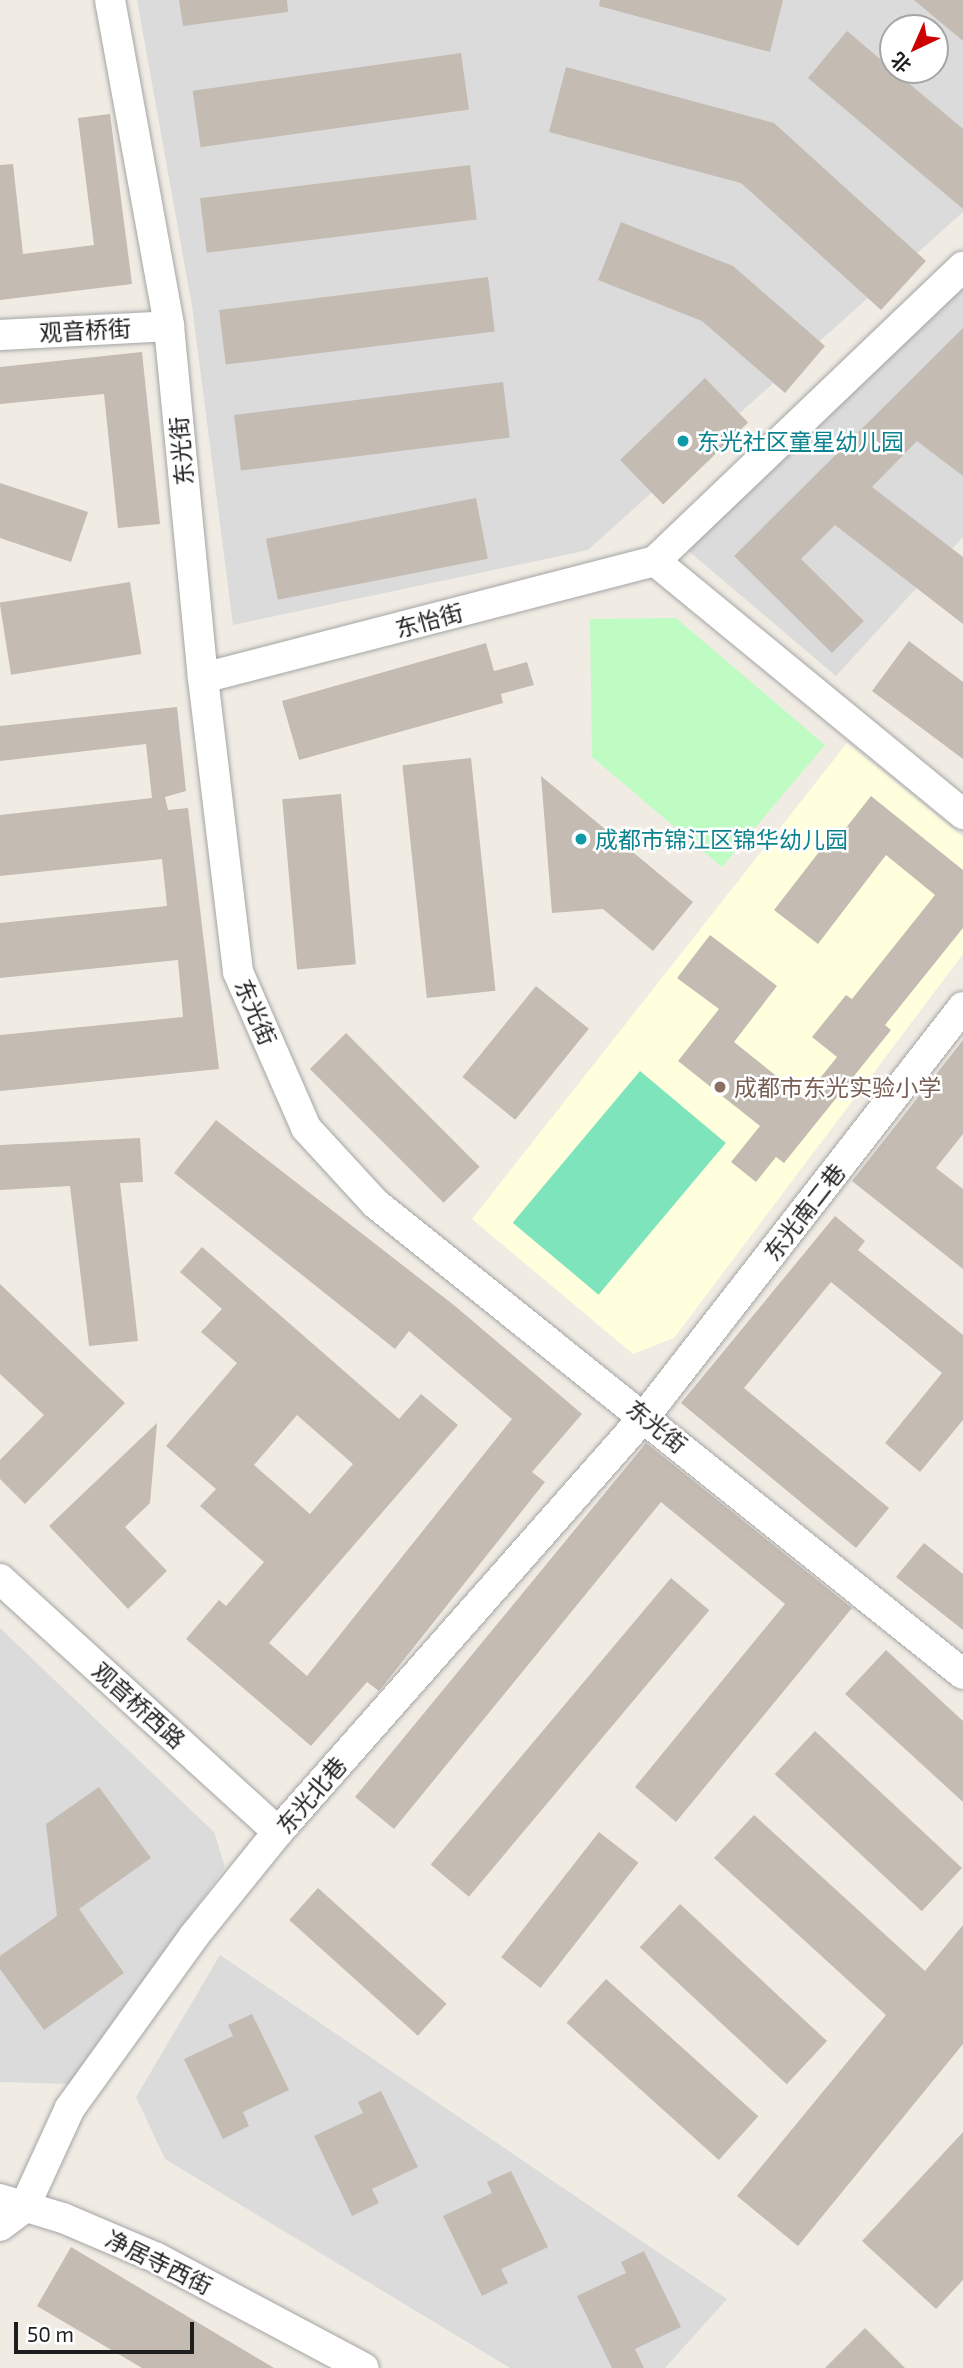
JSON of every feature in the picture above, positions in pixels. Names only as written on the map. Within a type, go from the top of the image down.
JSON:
[{"type":"street","name":"东光街","points":[[110,0],[169,326],[203,678],[239,972],[306,1128],[376,1204],[645,1416],[963,1674]]},
{"type":"street","name":"东怡街","points":[[203,678],[655,561],[963,267]]},
{"type":"street","name":"观音桥街","points":[[0,335],[169,326]]},
{"type":"street","points":[[655,561],[963,814]]},
{"type":"street","name":"东光南二巷","points":[[645,1416],[963,1007]]},
{"type":"street","name":"东光北巷","points":[[12,2204],[69,2108],[194,1936],[278,1832],[645,1416]]},
{"type":"street","name":"观音桥西路","points":[[0,1579],[278,1832]]},
{"type":"street","points":[[0,2227],[12,2204]]},
{"type":"street","name":"净居寺西街","points":[[12,2204],[63,2218],[157,2258],[364,2368]]},
{"type":"shaded area","points":[[137,0],[963,0],[963,212],[588,550],[233,625],[192,306]]},
{"type":"shaded area","points":[[963,277],[963,537],[836,676],[685,548]]},
{"type":"shaded area","name":"成都市东光实验小学","points":[[847,743],[963,837],[963,954],[674,1338],[633,1354],[472,1219]]},
{"type":"shaded area","points":[[0,1628],[214,1832],[225,1867],[69,2084],[0,2082]]},
{"type":"shaded area","points":[[220,1955],[727,2299],[665,2368],[510,2368],[165,2159],[136,2097]]},
{"type":"green space","points":[[676,618],[825,745],[722,867],[592,757],[590,619]]},
{"type":"green space","points":[[640,1071],[726,1143],[599,1295],[513,1223]]},
{"type":"building","points":[[179,0],[287,0],[288,12],[183,26]]},
{"type":"building","points":[[600,0],[783,0],[770,52],[599,6]]},
{"type":"building","points":[[914,0],[963,0],[963,41],[949,29],[949,14],[931,14]]},
{"type":"building","points":[[847,31],[879,58],[879,84],[910,84],[963,129],[963,209],[808,78]]},
{"type":"building","points":[[461,53],[469,109],[201,147],[193,91]]},
{"type":"building","points":[[566,67],[774,123],[926,261],[881,310],[741,183],[549,132]]},
{"type":"building","points":[[110,114],[132,284],[0,300],[0,165],[13,164],[23,254],[94,245],[78,118]]},
{"type":"building","points":[[470,165],[477,220],[207,253],[200,198]]},
{"type":"building","points":[[621,222],[733,266],[825,346],[785,393],[702,321],[598,280]]},
{"type":"building","points":[[488,277],[495,332],[226,365],[219,310]]},
{"type":"building","points":[[963,328],[963,476],[917,441],[872,487],[963,557],[963,624],[835,525],[801,559],[864,621],[832,653],[734,556]]},
{"type":"building","points":[[142,352],[160,524],[118,528],[104,394],[0,404],[0,367]]},
{"type":"building","name":"东光社区童星幼儿园","points":[[705,378],[748,423],[663,505],[620,460]]},
{"type":"building","points":[[503,382],[510,438],[241,471],[234,415]]},
{"type":"building","points":[[0,483],[88,512],[71,562],[0,538]]},
{"type":"building","points":[[476,498],[488,559],[278,600],[266,539]]},
{"type":"building","points":[[130,582],[141,654],[11,675],[0,603]]},
{"type":"building","points":[[909,641],[963,682],[963,759],[872,691]]},
{"type":"building","points":[[486,643],[494,671],[527,662],[534,685],[501,694],[503,703],[299,760],[282,701]]},
{"type":"building","points":[[177,707],[186,791],[165,797],[168,810],[188,808],[219,1069],[0,1091],[0,1035],[183,1017],[178,960],[0,978],[0,923],[167,906],[162,859],[0,876],[0,815],[152,798],[146,744],[0,761],[0,726]]},
{"type":"building","points":[[471,758],[495,991],[427,998],[402,765]]},
{"type":"building","name":"成都市锦江区锦华幼儿园","points":[[541,776],[693,902],[653,951],[603,909],[552,913]]},
{"type":"building","points":[[341,794],[356,964],[297,969],[282,799]]},
{"type":"building","points":[[871,796],[963,870],[963,928],[885,1025],[891,1030],[784,1163],[776,1157],[756,1182],[731,1162],[760,1126],[678,1061],[719,1009],[677,978],[710,935],[777,986],[734,1042],[804,1098],[837,1057],[812,1037],[846,995],[852,999],[935,895],[886,855],[818,944],[774,910],[833,834],[838,838]]},
{"type":"building","points":[[536,986],[589,1029],[515,1120],[462,1077]]},
{"type":"building","points":[[346,1033],[480,1167],[444,1203],[310,1069]]},
{"type":"building","points":[[963,1040],[963,1134],[936,1168],[963,1189],[963,1269],[852,1181]]},
{"type":"building","points":[[216,1120],[455,1306],[582,1414],[532,1472],[545,1482],[379,1691],[367,1682],[311,1746],[186,1639],[219,1600],[226,1606],[264,1562],[200,1506],[216,1489],[166,1446],[237,1363],[201,1332],[222,1309],[180,1272],[202,1247],[399,1419],[421,1394],[458,1425],[269,1643],[307,1676],[512,1419],[409,1331],[395,1349],[174,1173]],"holes":[[[297,1415],[353,1464],[310,1514],[254,1465]]]},
{"type":"building","points":[[140,1138],[143,1182],[120,1183],[138,1341],[89,1346],[70,1186],[0,1190],[0,1145]]},
{"type":"building","points":[[835,1216],[865,1241],[858,1250],[963,1335],[963,1420],[920,1472],[885,1443],[942,1373],[831,1282],[744,1388],[889,1508],[856,1548],[681,1403]]},
{"type":"building","points":[[0,1284],[125,1403],[25,1504],[0,1479],[0,1460],[44,1415],[0,1374]]},
{"type":"building","points":[[157,1423],[150,1503],[125,1527],[167,1571],[128,1609],[49,1526]]},
{"type":"building","points":[[646,1443],[852,1608],[676,1822],[635,1787],[785,1604],[661,1502],[394,1829],[355,1797]]},
{"type":"building","points":[[924,1543],[963,1574],[963,1630],[896,1577]]},
{"type":"building","points":[[671,1578],[709,1610],[469,1897],[431,1865]]},
{"type":"building","points":[[886,1650],[963,1721],[963,1802],[845,1694]]},
{"type":"building","points":[[815,1731],[962,1868],[922,1911],[775,1774]]},
{"type":"building","points":[[99,1787],[151,1858],[79,1909],[124,1973],[44,2030],[0,1969],[0,1956],[57,1916],[46,1824]]},
{"type":"building","points":[[754,1815],[925,1971],[963,1925],[963,2044],[798,2246],[737,2196],[886,2015],[714,1858]]},
{"type":"building","points":[[599,1832],[638,1863],[541,1988],[501,1957]]},
{"type":"building","points":[[318,1888],[447,2004],[418,2036],[289,1920]]},
{"type":"building","points":[[680,1904],[827,2041],[787,2084],[640,1947]]},
{"type":"building","points":[[606,1979],[758,2116],[719,2160],[567,2023]]},
{"type":"building","points":[[252,2014],[289,2090],[243,2112],[249,2126],[223,2139],[184,2059],[233,2036],[228,2025]]},
{"type":"building","points":[[381,2091],[418,2167],[372,2189],[379,2203],[352,2216],[314,2136],[363,2113],[358,2102]]},
{"type":"building","points":[[963,2132],[963,2280],[936,2309],[862,2241]]},
{"type":"building","points":[[511,2171],[548,2247],[501,2269],[508,2283],[482,2296],[443,2216],[492,2193],[487,2182]]},
{"type":"building","points":[[71,2247],[274,2368],[142,2368],[37,2306]]},
{"type":"building","points":[[644,2251],[681,2327],[635,2349],[644,2368],[612,2368],[577,2296],[626,2273],[621,2262]]},
{"type":"building","points":[[865,2328],[905,2368],[825,2368]]},
{"type":"place","name":"东光社区童星幼儿园","points":[[683,441]]},
{"type":"place","name":"成都市锦江区锦华幼儿园","points":[[581,839]]},
{"type":"place","name":"成都市东光实验小学","points":[[720,1087]]}]
